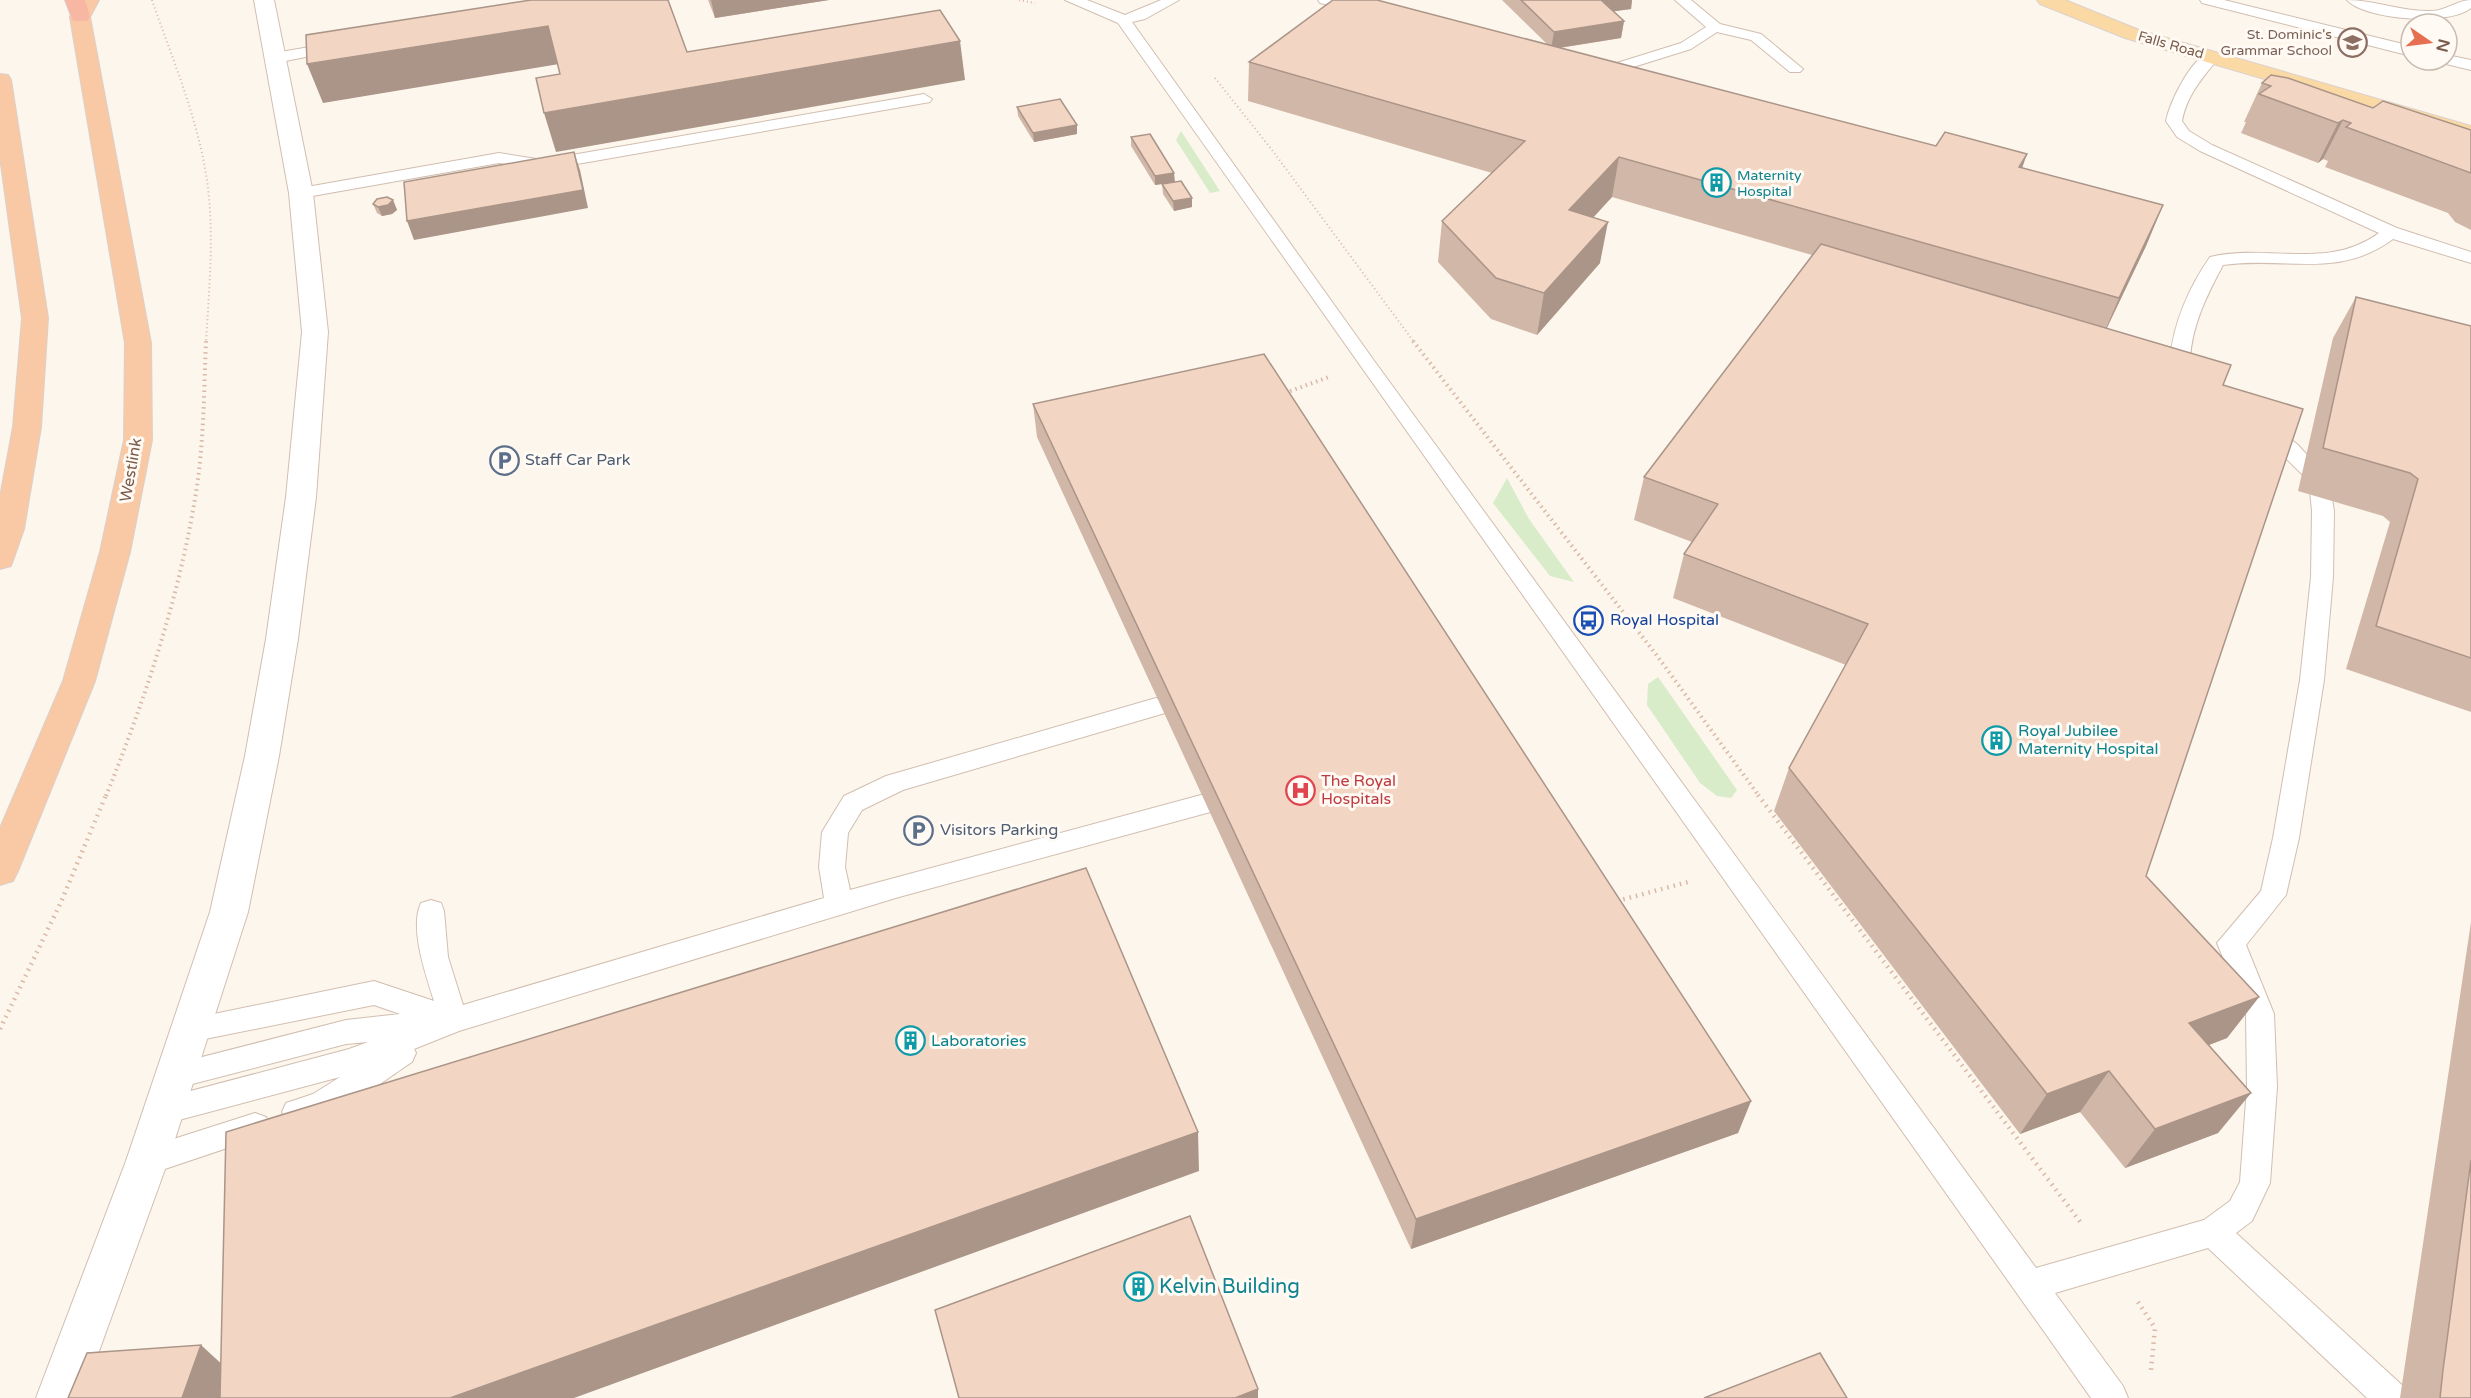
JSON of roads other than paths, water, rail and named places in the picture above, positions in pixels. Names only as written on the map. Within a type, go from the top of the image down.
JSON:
[{"type":"highway","name":"Westlink","points":[[0,871],[79,681],[115,552],[138,440],[138,343],[81,6]]},
{"type":"highway","points":[[0,80],[34,318],[27,428],[9,530],[0,559]]},
{"type":"main road","name":"Falls Road","points":[[2051,1],[2132,34],[2471,133]]},
{"type":"street","points":[[59,1398],[147,1161],[229,912],[262,756],[284,627],[301,497],[315,332],[301,193],[264,0]]},
{"type":"lane","points":[[1072,0],[1101,9],[1123,20],[1375,376],[2111,1398]]},
{"type":"lane","points":[[1123,20],[1140,16],[1172,0]]},
{"type":"lane","points":[[1325,0],[1382,14]]},
{"type":"lane","points":[[1682,0],[1715,27],[1756,37],[1795,69]]},
{"type":"lane","points":[[2207,0],[2399,48]]},
{"type":"lane","points":[[2354,0],[2380,9],[2431,15],[2451,13],[2465,8],[2471,0]]},
{"type":"lane","points":[[1643,79],[1603,68],[1686,46],[1715,27]]},
{"type":"lane","points":[[275,58],[321,50]]},
{"type":"lane","points":[[2211,57],[2186,87],[2175,109],[2174,121],[2183,134],[2206,148],[2391,232],[2471,258]]},
{"type":"lane","points":[[301,193],[499,158],[543,165],[924,99]]},
{"type":"lane","points":[[2216,393],[2189,371],[2180,360],[2180,346],[2199,289],[2216,261],[2236,256],[2329,261],[2358,254],[2391,232]]},
{"type":"lane","points":[[2030,1285],[2213,1232],[2241,1211],[2255,1184],[2262,1087],[2260,1014],[2231,943],[2273,895],[2286,838],[2312,680],[2323,551],[2319,479],[2291,449],[2246,412]]},
{"type":"lane","points":[[839,904],[832,867],[835,832],[853,803],[896,783],[1156,707]]},
{"type":"lane","points":[[164,1111],[352,1061],[454,1020],[839,904],[1258,790]]},
{"type":"lane","points":[[431,911],[434,957],[454,1020]]},
{"type":"lane","points":[[190,1030],[374,993],[454,1020]]},
{"type":"lane","points":[[177,1075],[346,1032],[454,1020]]},
{"type":"lane","points":[[147,1161],[322,1104],[454,1020]]},
{"type":"lane","points":[[2213,1232],[2391,1398]]},
{"type":"place","name":"St. Dominic's Grammar School","points":[[2353,42]]},
{"type":"place","name":"Maternity Hospital","points":[[1716,183]]},
{"type":"place","name":"Staff Car Park","points":[[504,460]]},
{"type":"place","name":"Royal Hospital","points":[[1589,620]]},
{"type":"place","name":"Royal Jubilee Maternity Hospital","points":[[1997,740]]},
{"type":"place","name":"The Royal Hospitals","points":[[1300,790]]},
{"type":"place","name":"Visitors Parking","points":[[919,830]]},
{"type":"place","name":"Laboratories","points":[[910,1041]]},
{"type":"place","name":"Kelvin Building","points":[[1138,1287]]}]
